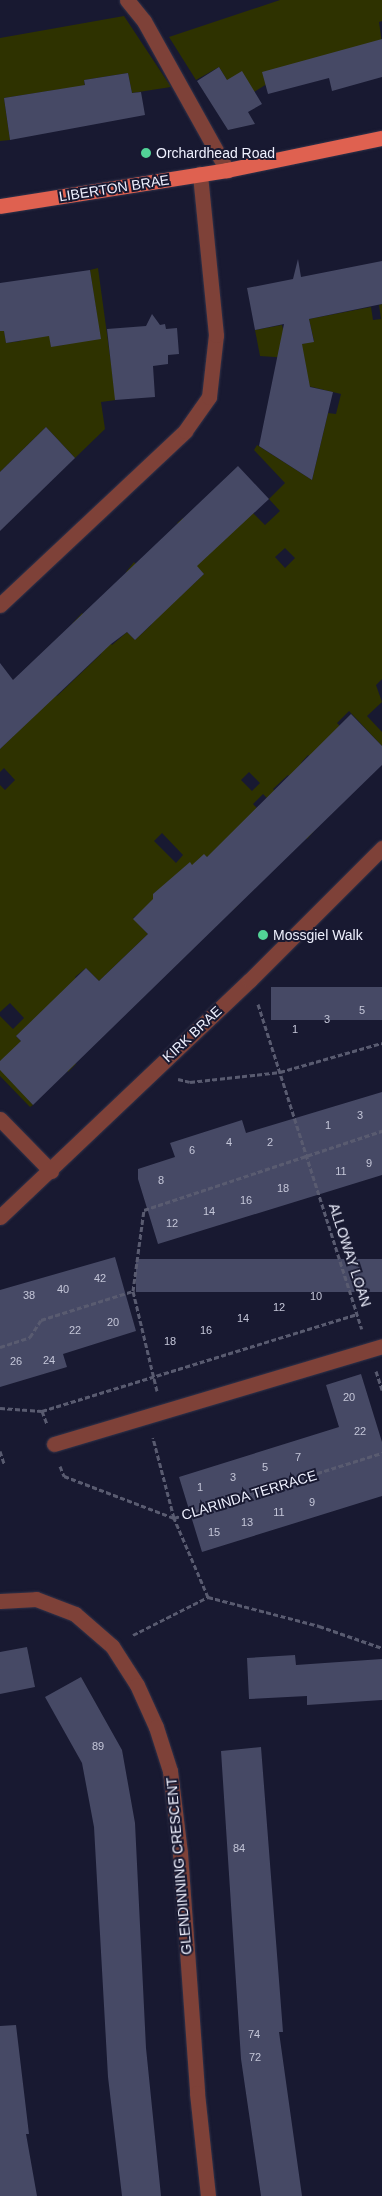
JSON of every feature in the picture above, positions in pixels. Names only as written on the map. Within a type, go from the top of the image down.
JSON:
[{"type":"main road","name":"LIBERTON BRAE","points":[[0,206],[227,170],[382,138]]},
{"type":"street","points":[[127,0],[144,21],[227,170]]},
{"type":"street","points":[[0,605],[185,432],[209,397],[216,335],[200,174]]},
{"type":"street","name":"KIRK BRAE","points":[[0,1217],[250,980],[382,848]]},
{"type":"street","points":[[0,1119],[51,1170]]},
{"type":"street","points":[[54,1444],[375,1348]]},
{"type":"street","name":"GLENDINNING CRESCENT","points":[[0,1601],[36,1599],[74,1614],[112,1646],[145,1702],[170,1771],[180,1853],[197,2093],[208,2196]]},
{"type":"path","name":"ALLOWAY LOAN","points":[[250,980],[357,1314],[375,1348],[382,1390]]},
{"type":"path","points":[[151,1072],[190,1082],[280,1072],[382,1044]]},
{"type":"path","points":[[163,1411],[133,1291],[144,1210],[382,1131]]},
{"type":"path","points":[[0,1347],[30,1337],[41,1320],[133,1291]]},
{"type":"path","points":[[0,1408],[42,1411],[357,1314]]},
{"type":"path","name":"CLARINDA TERRACE","points":[[42,1411],[64,1476],[174,1518],[382,1453]]},
{"type":"path","points":[[147,1416],[174,1518],[208,1597]]},
{"type":"path","points":[[0,1451],[4,1463]]},
{"type":"path","points":[[112,1646],[208,1597],[319,1626],[382,1648]]},
{"type":"green space","points":[[280,0],[382,0],[382,21],[379,22],[382,43],[304,61],[254,92],[227,80],[219,67],[196,80],[169,37]]},
{"type":"green space","points":[[124,16],[171,87],[132,93],[128,73],[84,80],[86,94],[62,89],[4,98],[10,140],[0,141],[0,38]]},
{"type":"green space","points":[[98,268],[116,400],[101,402],[105,429],[75,458],[46,427],[0,472],[0,331],[4,331],[6,343],[21,341],[20,328],[48,324],[51,346],[64,345],[97,317],[90,270]]},
{"type":"green space","points":[[382,304],[382,679],[376,685],[382,702],[367,716],[382,732],[382,746],[349,711],[337,723],[348,734],[349,797],[308,755],[301,763],[312,774],[299,787],[288,775],[273,789],[314,831],[307,839],[263,794],[253,804],[267,819],[245,839],[196,862],[238,905],[234,909],[193,866],[153,894],[154,903],[133,918],[148,934],[99,981],[86,968],[75,977],[117,1021],[39,1025],[76,1064],[68,1072],[26,1027],[16,1036],[29,1050],[0,1061],[0,1016],[13,1029],[24,1018],[10,1003],[0,1012],[0,785],[5,790],[15,780],[4,768],[0,772],[0,749],[41,709],[28,666],[57,696],[101,654],[72,624],[82,613],[112,645],[127,632],[135,640],[151,625],[156,604],[126,572],[134,562],[173,603],[204,574],[195,565],[207,554],[177,523],[183,518],[197,534],[253,513],[265,525],[280,511],[269,499],[285,483],[254,450],[257,445],[312,480],[328,413],[336,414],[341,394],[275,378],[302,344],[314,341],[309,319],[371,307],[373,320],[381,319],[379,305]],"holes":[[[285,548],[295,558],[285,568],[275,557]],[[249,772],[260,783],[252,791],[241,780]],[[162,833],[183,855],[176,863],[154,841]]]},
{"type":"green space","points":[[282,325],[289,358],[260,356],[255,330]]},
{"type":"green space","points":[[0,1067],[33,1105],[30,1107],[0,1076]]},
{"type":"building","points":[[382,39],[382,77],[332,91],[329,78],[268,94],[262,72]]},
{"type":"building","points":[[219,67],[227,80],[242,71],[262,104],[248,112],[255,124],[228,130],[197,81]]},
{"type":"building","points":[[128,73],[132,93],[141,92],[145,115],[10,140],[4,98],[85,85],[84,80]]},
{"type":"building","points":[[298,259],[301,277],[382,261],[382,304],[309,319],[314,342],[302,344],[310,387],[333,392],[312,480],[259,446],[284,324],[255,330],[247,288],[293,279]]},
{"type":"building","points":[[90,270],[101,339],[51,347],[49,336],[6,343],[4,331],[0,331],[0,283]]},
{"type":"building","points":[[152,314],[160,325],[165,324],[166,329],[177,328],[179,354],[168,355],[168,364],[153,366],[155,397],[115,400],[107,329],[146,326]]},
{"type":"building","points":[[46,427],[75,458],[0,531],[0,472]]},
{"type":"building","points":[[238,466],[269,499],[197,566],[204,574],[135,640],[127,632],[111,644],[0,749],[0,663],[13,680]]},
{"type":"building","points":[[351,714],[382,746],[382,765],[33,1105],[0,1070],[0,1061],[21,1041],[16,1036],[86,968],[99,981],[148,934],[133,919],[153,899],[153,894],[190,862],[192,865],[204,854],[207,857]]},
{"type":"building","points":[[271,987],[382,987],[382,1020],[271,1020]]},
{"type":"building","points":[[382,1092],[382,1175],[158,1244],[138,1179],[138,1169],[175,1157],[170,1143],[242,1120],[246,1133]]},
{"type":"building","points":[[115,1257],[136,1331],[63,1354],[67,1367],[0,1387],[0,1290]]},
{"type":"building","points":[[136,1259],[382,1259],[382,1292],[136,1292]]},
{"type":"building","points":[[361,1374],[382,1442],[382,1496],[202,1552],[179,1477],[339,1427],[326,1385]]},
{"type":"building","points":[[27,1647],[35,1687],[0,1694],[0,1652]]},
{"type":"building","points":[[295,1655],[296,1665],[382,1659],[382,1700],[307,1705],[307,1696],[249,1699],[247,1658]]},
{"type":"building","points":[[81,1677],[122,1750],[135,1823],[146,2048],[161,2196],[122,2196],[108,2077],[94,1827],[82,1763],[45,1697]]},
{"type":"building","points":[[261,1747],[283,2032],[279,2032],[302,2196],[261,2196],[241,2059],[221,1751]]},
{"type":"building","points":[[16,2025],[29,2134],[26,2134],[37,2196],[0,2196],[0,2026]]},
{"type":"place","name":"Orchardhead Road","points":[[146,153]]},
{"type":"place","name":"Mossgiel Walk","points":[[263,935]]}]
